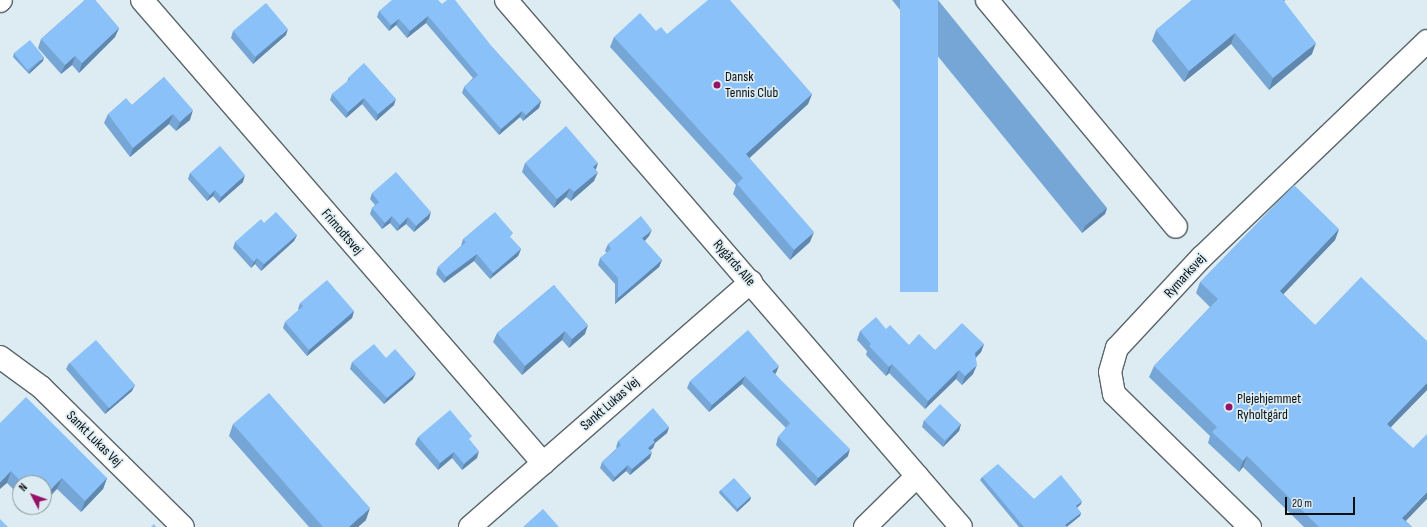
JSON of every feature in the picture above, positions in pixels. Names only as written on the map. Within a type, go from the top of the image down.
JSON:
[{"type":"street","name":"Frimodtsvej","points":[[142,0],[543,463]]},
{"type":"street","name":"Rygårds Alle","points":[[506,0],[961,527]]},
{"type":"street","points":[[986,0],[1176,227]]},
{"type":"street","name":"Rymarksvej","points":[[1250,527],[1114,394],[1110,372],[1117,348],[1202,257],[1427,41]]},
{"type":"street","name":"Sankt Lukas Vej","points":[[470,527],[750,282]]},
{"type":"street","name":"Sankt Lukas Vej","points":[[0,357],[40,387],[183,527]]},
{"type":"street","points":[[865,527],[917,476]]},
{"type":"building","points":[[85,0],[95,0],[119,28],[82,63],[75,56],[65,65],[41,39]]},
{"type":"building","points":[[392,0],[438,0],[442,4],[447,0],[455,0],[493,48],[541,101],[526,115],[522,111],[501,129],[464,87],[478,75],[428,16],[410,31],[399,19],[391,25],[379,11]]},
{"type":"building","name":"Dansk Tennis Club","points":[[708,0],[730,0],[812,94],[746,154],[814,232],[794,250],[737,184],[743,178],[614,37],[640,13],[656,31],[661,27],[667,34]]},
{"type":"building","points":[[900,0],[938,0],[938,292],[900,292]]},
{"type":"building","points":[[1192,0],[1283,0],[1316,43],[1273,78],[1235,33],[1189,71],[1156,30]]},
{"type":"building","points":[[266,3],[288,29],[255,57],[233,31]]},
{"type":"building","points":[[30,40],[44,57],[28,70],[14,53]]},
{"type":"building","points":[[364,63],[396,99],[378,114],[364,98],[348,112],[332,94],[350,79],[349,77]]},
{"type":"building","points":[[164,77],[193,110],[180,122],[173,114],[133,148],[108,114],[126,98],[132,105]]},
{"type":"building","points":[[566,126],[598,163],[593,167],[598,172],[574,192],[570,188],[557,199],[525,163]]},
{"type":"building","points":[[220,146],[245,175],[221,197],[215,190],[210,195],[190,173]]},
{"type":"building","points":[[396,172],[431,212],[416,226],[408,217],[400,225],[392,216],[385,223],[372,208],[379,202],[372,193]]},
{"type":"building","points":[[1294,185],[1339,229],[1280,291],[1315,325],[1361,277],[1427,341],[1427,383],[1387,424],[1413,448],[1427,434],[1427,492],[1402,518],[1412,527],[1319,527],[1247,456],[1243,461],[1212,432],[1217,427],[1154,366],[1218,299],[1200,282]]},
{"type":"building","points":[[276,212],[297,235],[264,264],[257,258],[254,262],[235,242],[261,219],[264,223]]},
{"type":"building","points":[[495,212],[513,233],[510,237],[521,249],[493,273],[477,254],[446,277],[438,267],[466,242],[463,239]]},
{"type":"building","points":[[641,216],[652,230],[642,238],[662,260],[618,298],[618,278],[600,258],[611,249],[608,244]]},
{"type":"building","points":[[327,280],[354,311],[309,350],[285,322],[303,306],[300,303]]},
{"type":"building","points":[[554,285],[588,325],[572,339],[565,331],[525,366],[497,333]]},
{"type":"building","points":[[876,317],[886,329],[890,325],[909,345],[919,334],[935,350],[962,323],[984,344],[975,353],[977,365],[965,376],[959,370],[928,401],[892,364],[889,367],[869,346],[871,344],[860,331]]},
{"type":"building","points":[[748,330],[779,366],[772,371],[850,449],[818,478],[778,437],[790,423],[745,376],[712,405],[690,381]]},
{"type":"building","points":[[96,340],[135,385],[109,408],[70,363]]},
{"type":"building","points":[[374,344],[386,358],[395,349],[416,373],[387,398],[352,362]]},
{"type":"building","points":[[269,393],[370,508],[349,527],[323,527],[233,424]]},
{"type":"building","points":[[26,397],[107,478],[85,501],[62,478],[52,488],[52,475],[15,475],[11,471],[0,482],[0,423]]},
{"type":"building","points":[[940,404],[961,424],[945,441],[924,421]]},
{"type":"building","points":[[653,408],[669,427],[653,440],[655,442],[648,448],[652,452],[632,469],[628,465],[615,477],[602,462],[621,445],[618,441]]},
{"type":"building","points":[[450,410],[472,436],[469,439],[479,451],[464,464],[454,452],[440,463],[418,437]]},
{"type":"building","points":[[998,464],[1034,499],[1061,475],[1082,501],[1076,506],[1081,513],[1065,525],[1067,527],[1024,527],[982,477]]},
{"type":"building","points":[[734,478],[751,497],[737,509],[721,490]]},
{"type":"building","points":[[543,509],[559,527],[523,527]]},
{"type":"building","points":[[0,519],[8,527],[0,527]]},
{"type":"place","name":"Dansk Tennis Club","points":[[717,85]]},
{"type":"place","name":"Plejehjemmet Ryholtgård","points":[[1229,407]]}]
